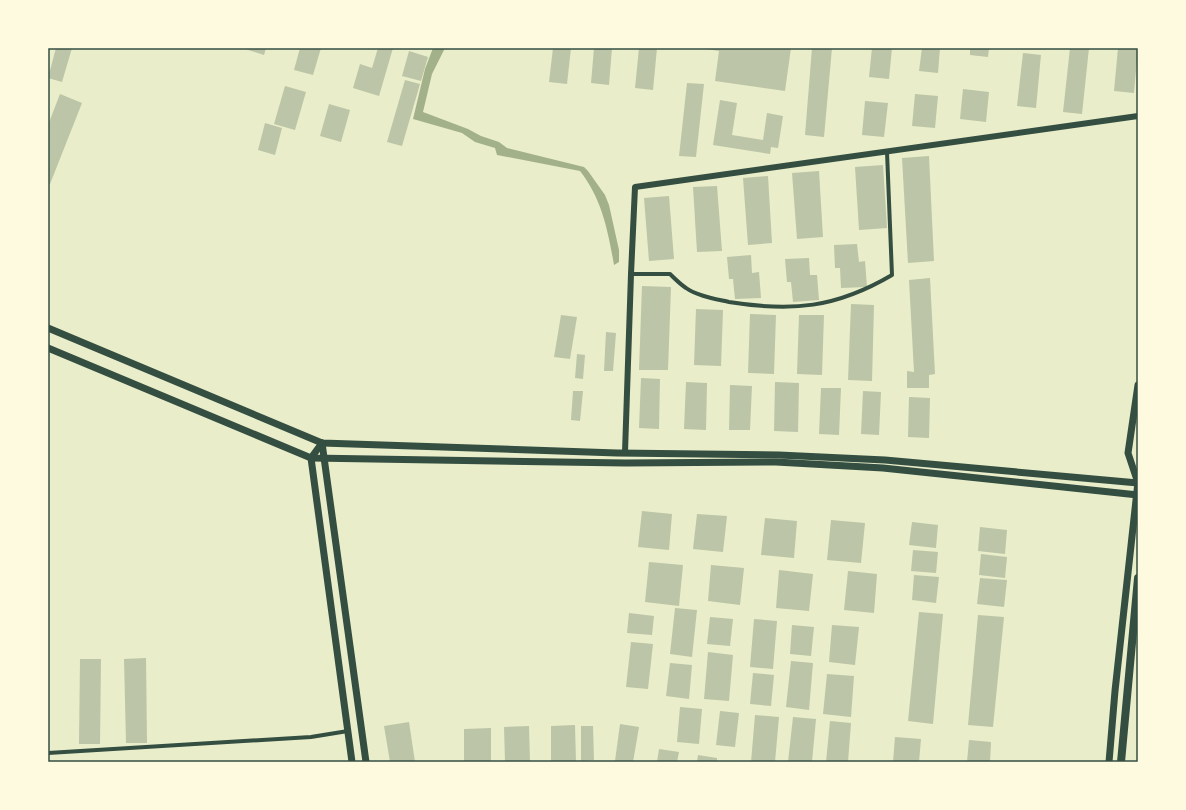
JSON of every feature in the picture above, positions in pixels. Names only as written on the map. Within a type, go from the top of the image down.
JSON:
[{"type":"highway","points":[[1121,762],[1138,578]]},
{"type":"main road","points":[[48,328],[322,443],[780,455],[885,460],[1138,483]]},
{"type":"main road","points":[[48,348],[311,458],[626,463],[776,462],[883,468],[1137,495]]},
{"type":"main road","points":[[1109,762],[1115,691],[1138,483],[1128,453],[1138,385]]},
{"type":"main road","points":[[322,443],[366,762]]},
{"type":"main road","points":[[322,443],[311,458],[352,762]]},
{"type":"street","points":[[625,452],[631,274],[636,187],[1138,116]]},
{"type":"street","points":[[631,274],[670,274],[687,289],[716,299],[758,306],[798,307],[836,300],[867,290],[892,275],[886,152]]},
{"type":"street","points":[[48,753],[310,737],[348,731]]},
{"type":"shaded area","points":[[433,48],[445,48],[432,74],[423,112],[499,142],[507,148],[584,167],[605,195],[609,205],[619,250],[619,262],[614,265],[599,204],[588,182],[580,171],[497,155],[495,148],[475,142],[462,133],[413,119],[425,69]]},
{"type":"building","points":[[56,48],[72,48],[62,82],[48,78]]},
{"type":"building","points":[[245,48],[266,48],[264,55]]},
{"type":"building","points":[[300,48],[321,48],[313,75],[294,70]]},
{"type":"building","points":[[378,48],[393,48],[379,96],[353,88],[360,64],[372,68]]},
{"type":"building","points":[[553,48],[571,48],[567,84],[549,82]]},
{"type":"building","points":[[594,48],[612,48],[609,85],[591,83]]},
{"type":"building","points":[[639,48],[657,48],[653,90],[635,88]]},
{"type":"building","points":[[700,48],[791,48],[785,91],[715,81],[719,51]]},
{"type":"building","points":[[812,48],[832,48],[824,137],[805,135]]},
{"type":"building","points":[[872,48],[892,48],[889,79],[869,77]]},
{"type":"building","points":[[922,48],[940,48],[938,73],[919,71]]},
{"type":"building","points":[[970,48],[989,48],[988,57],[970,55]]},
{"type":"building","points":[[1070,48],[1089,48],[1082,114],[1063,112]]},
{"type":"building","points":[[1118,48],[1138,48],[1134,93],[1114,91]]},
{"type":"building","points":[[409,51],[428,57],[421,81],[402,76]]},
{"type":"building","points":[[1023,53],[1041,55],[1036,108],[1017,106]]},
{"type":"building","points":[[405,80],[420,84],[402,146],[387,142]]},
{"type":"building","points":[[687,83],[704,84],[696,157],[679,156]]},
{"type":"building","points":[[285,86],[306,92],[295,130],[274,124]]},
{"type":"building","points":[[963,89],[989,92],[986,122],[960,119]]},
{"type":"building","points":[[60,94],[82,103],[50,184],[48,184],[48,125]]},
{"type":"building","points":[[915,94],[938,96],[935,128],[912,126]]},
{"type":"building","points":[[720,100],[737,103],[732,135],[763,140],[767,113],[783,116],[778,148],[771,147],[770,154],[713,145]]},
{"type":"building","points":[[865,101],[888,103],[884,137],[862,135]]},
{"type":"building","points":[[329,104],[350,110],[341,142],[320,136]]},
{"type":"building","points":[[265,123],[282,128],[275,155],[258,150]]},
{"type":"building","points":[[929,156],[934,261],[908,263],[902,158]]},
{"type":"building","points":[[883,165],[887,228],[859,230],[855,167]]},
{"type":"building","points":[[819,171],[823,237],[797,239],[792,173]]},
{"type":"building","points":[[768,176],[772,243],[748,245],[743,178]]},
{"type":"building","points":[[717,186],[722,251],[697,252],[693,187]]},
{"type":"building","points":[[669,196],[674,259],[649,261],[644,198]]},
{"type":"building","points":[[857,244],[859,262],[865,261],[867,287],[841,288],[840,268],[835,268],[834,245]]},
{"type":"building","points":[[751,255],[752,273],[759,272],[761,298],[735,299],[733,279],[729,279],[727,257]]},
{"type":"building","points":[[809,258],[810,275],[817,275],[819,300],[793,302],[791,282],[787,282],[785,259]]},
{"type":"building","points":[[930,278],[935,374],[929,375],[929,388],[907,388],[907,371],[914,372],[909,280]]},
{"type":"building","points":[[642,286],[671,287],[668,370],[639,370]]},
{"type":"building","points":[[851,304],[874,305],[872,381],[848,380]]},
{"type":"building","points":[[696,309],[723,310],[721,366],[694,365]]},
{"type":"building","points":[[750,314],[776,315],[774,374],[748,373]]},
{"type":"building","points":[[561,315],[577,317],[570,359],[554,357]]},
{"type":"building","points":[[799,315],[824,315],[822,375],[797,374]]},
{"type":"building","points":[[606,332],[616,333],[613,371],[604,371]]},
{"type":"building","points":[[577,354],[585,355],[583,379],[575,378]]},
{"type":"building","points":[[641,378],[660,379],[659,429],[639,428]]},
{"type":"building","points":[[686,382],[707,383],[706,430],[684,429]]},
{"type":"building","points":[[775,382],[799,383],[798,432],[774,431]]},
{"type":"building","points":[[730,385],[752,386],[750,430],[729,430]]},
{"type":"building","points":[[821,388],[841,388],[839,435],[819,434]]},
{"type":"building","points":[[573,391],[583,391],[580,421],[571,420]]},
{"type":"building","points":[[863,391],[881,392],[879,435],[861,434]]},
{"type":"building","points":[[909,397],[930,398],[929,438],[908,437]]},
{"type":"building","points":[[642,511],[672,514],[669,550],[638,547]]},
{"type":"building","points":[[697,514],[727,516],[723,552],[693,549]]},
{"type":"building","points":[[765,518],[797,521],[794,558],[761,555]]},
{"type":"building","points":[[831,520],[865,523],[861,563],[827,560]]},
{"type":"building","points":[[912,522],[938,525],[936,548],[909,545]]},
{"type":"building","points":[[980,527],[1007,530],[1005,554],[978,551]]},
{"type":"building","points":[[913,550],[938,552],[936,573],[911,571]]},
{"type":"building","points":[[981,554],[1007,557],[1005,578],[979,575]]},
{"type":"building","points":[[649,562],[683,565],[679,606],[645,602]]},
{"type":"building","points":[[711,565],[744,568],[740,605],[708,601]]},
{"type":"building","points":[[779,570],[813,574],[809,611],[776,608]]},
{"type":"building","points":[[848,571],[877,574],[874,613],[844,610]]},
{"type":"building","points":[[914,575],[939,577],[936,603],[912,600]]},
{"type":"building","points":[[980,578],[1007,580],[1004,607],[977,604]]},
{"type":"building","points":[[675,608],[697,610],[692,657],[670,654]]},
{"type":"building","points":[[919,612],[943,614],[933,724],[908,721]]},
{"type":"building","points":[[629,613],[654,616],[652,635],[627,633]]},
{"type":"building","points":[[978,615],[1004,617],[993,727],[968,725]]},
{"type":"building","points":[[710,617],[733,619],[730,646],[707,644]]},
{"type":"building","points":[[754,619],[777,621],[773,669],[750,667]]},
{"type":"building","points":[[792,625],[814,627],[811,656],[790,654]]},
{"type":"building","points":[[832,625],[859,627],[855,665],[829,662]]},
{"type":"building","points":[[631,642],[653,644],[648,689],[626,687]]},
{"type":"building","points":[[708,652],[733,655],[729,701],[704,699]]},
{"type":"building","points":[[146,658],[147,743],[126,743],[124,659]]},
{"type":"building","points":[[80,659],[101,659],[100,744],[79,744]]},
{"type":"building","points":[[791,661],[813,663],[809,710],[786,707]]},
{"type":"building","points":[[670,663],[692,665],[689,699],[666,696]]},
{"type":"building","points":[[753,673],[774,675],[771,706],[750,704]]},
{"type":"building","points":[[827,674],[854,676],[851,717],[823,714]]},
{"type":"building","points":[[680,707],[702,709],[699,744],[677,742]]},
{"type":"building","points":[[720,711],[739,713],[735,747],[716,745]]},
{"type":"building","points":[[755,715],[779,717],[775,762],[751,762]]},
{"type":"building","points":[[793,717],[816,719],[812,762],[788,762]]},
{"type":"building","points":[[830,721],[851,723],[848,762],[826,762]]},
{"type":"building","points":[[409,722],[415,762],[390,762],[384,726]]},
{"type":"building","points":[[620,724],[639,727],[633,762],[615,761]]},
{"type":"building","points":[[575,725],[576,762],[551,762],[551,726]]},
{"type":"building","points":[[529,726],[530,762],[505,762],[504,727]]},
{"type":"building","points":[[581,726],[593,726],[594,760],[581,761]]},
{"type":"building","points":[[491,728],[491,762],[464,762],[464,729]]},
{"type":"building","points":[[895,737],[921,739],[919,762],[893,762]]},
{"type":"building","points":[[969,740],[991,742],[990,762],[967,762]]},
{"type":"building","points":[[659,749],[679,752],[677,762],[657,762]]},
{"type":"building","points":[[698,755],[717,758],[717,762],[697,762]]}]
